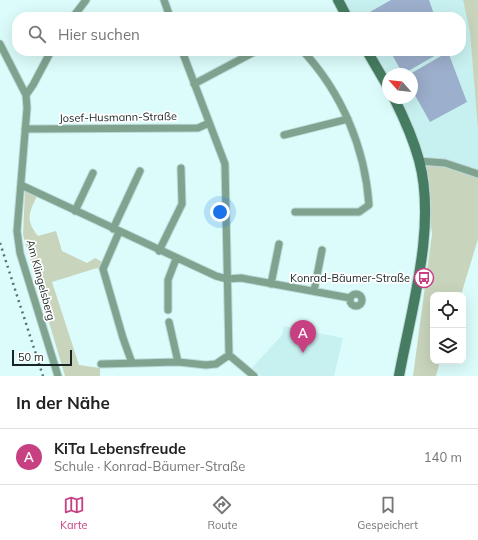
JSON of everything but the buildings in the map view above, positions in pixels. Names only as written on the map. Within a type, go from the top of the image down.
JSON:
[{"type":"street","points":[[77,12],[86,0]]},
{"type":"street","points":[[164,0],[168,12]]},
{"type":"street","points":[[338,0],[344,12]]},
{"type":"street","points":[[0,44],[26,95],[48,56]]},
{"type":"street","points":[[184,56],[225,164],[229,355],[254,376]]},
{"type":"street","points":[[194,84],[247,56]]},
{"type":"street","points":[[295,212],[359,212],[369,205],[367,178],[358,142],[333,90],[316,65],[308,56]]},
{"type":"street","points":[[370,56],[382,77]]},
{"type":"street","name":"Am Klingelsberg","points":[[26,95],[25,129],[17,231],[20,253],[58,376]]},
{"type":"street","points":[[397,104],[408,128],[420,161],[423,187],[424,238],[399,376]]},
{"type":"street","points":[[284,135],[348,119]]},
{"type":"street","name":"Josef-Husmann-Straße","points":[[25,129],[198,128],[209,122]]},
{"type":"street","points":[[420,161],[445,163],[478,174]]},
{"type":"street","points":[[159,250],[182,204],[181,168]]},
{"type":"street","points":[[132,363],[123,338],[103,269],[116,231],[140,171]]},
{"type":"street","points":[[75,211],[93,173]]},
{"type":"street","points":[[21,185],[176,259],[227,279],[241,278],[350,298]]},
{"type":"street","points":[[271,284],[279,244]]},
{"type":"street","points":[[314,291],[322,250]]},
{"type":"street","points":[[168,310],[168,280],[176,259]]},
{"type":"street","points":[[168,322],[178,362]]},
{"type":"street","points":[[101,364],[178,362],[206,365],[216,364],[229,355]]},
{"type":"shaded area","points":[[342,0],[463,0],[470,26],[478,130],[478,171],[423,156],[400,104],[418,104],[418,68],[382,69],[375,56],[466,56],[466,12],[348,12]]},
{"type":"shaded area","points":[[391,0],[429,0],[433,12],[370,12]]},
{"type":"shaded area","points":[[393,56],[434,56],[413,68],[400,68]]},
{"type":"shaded area","points":[[441,56],[450,56],[467,102],[430,122],[418,101],[418,69]]},
{"type":"shaded area","points":[[284,326],[343,338],[334,376],[261,376],[252,368],[282,335]]},
{"type":"green space","points":[[463,0],[478,0],[478,130],[470,32]]},
{"type":"green space","points":[[423,158],[478,175],[478,239],[462,292],[430,292],[430,364],[439,364],[436,376],[413,376],[432,234]]},
{"type":"green space","points":[[25,191],[37,196],[30,212],[30,221],[38,236],[56,231],[62,251],[87,263],[95,258],[104,263],[101,270],[97,268],[52,282],[79,365],[100,368],[100,376],[65,376],[23,235]]},
{"type":"railway","points":[[0,243],[43,376]]},
{"type":"place","name":"Konrad-Bäumer-Straße","points":[[424,278]]},
{"type":"place","name":"KiTa Lebensfreude","points":[[303,353]]}]
